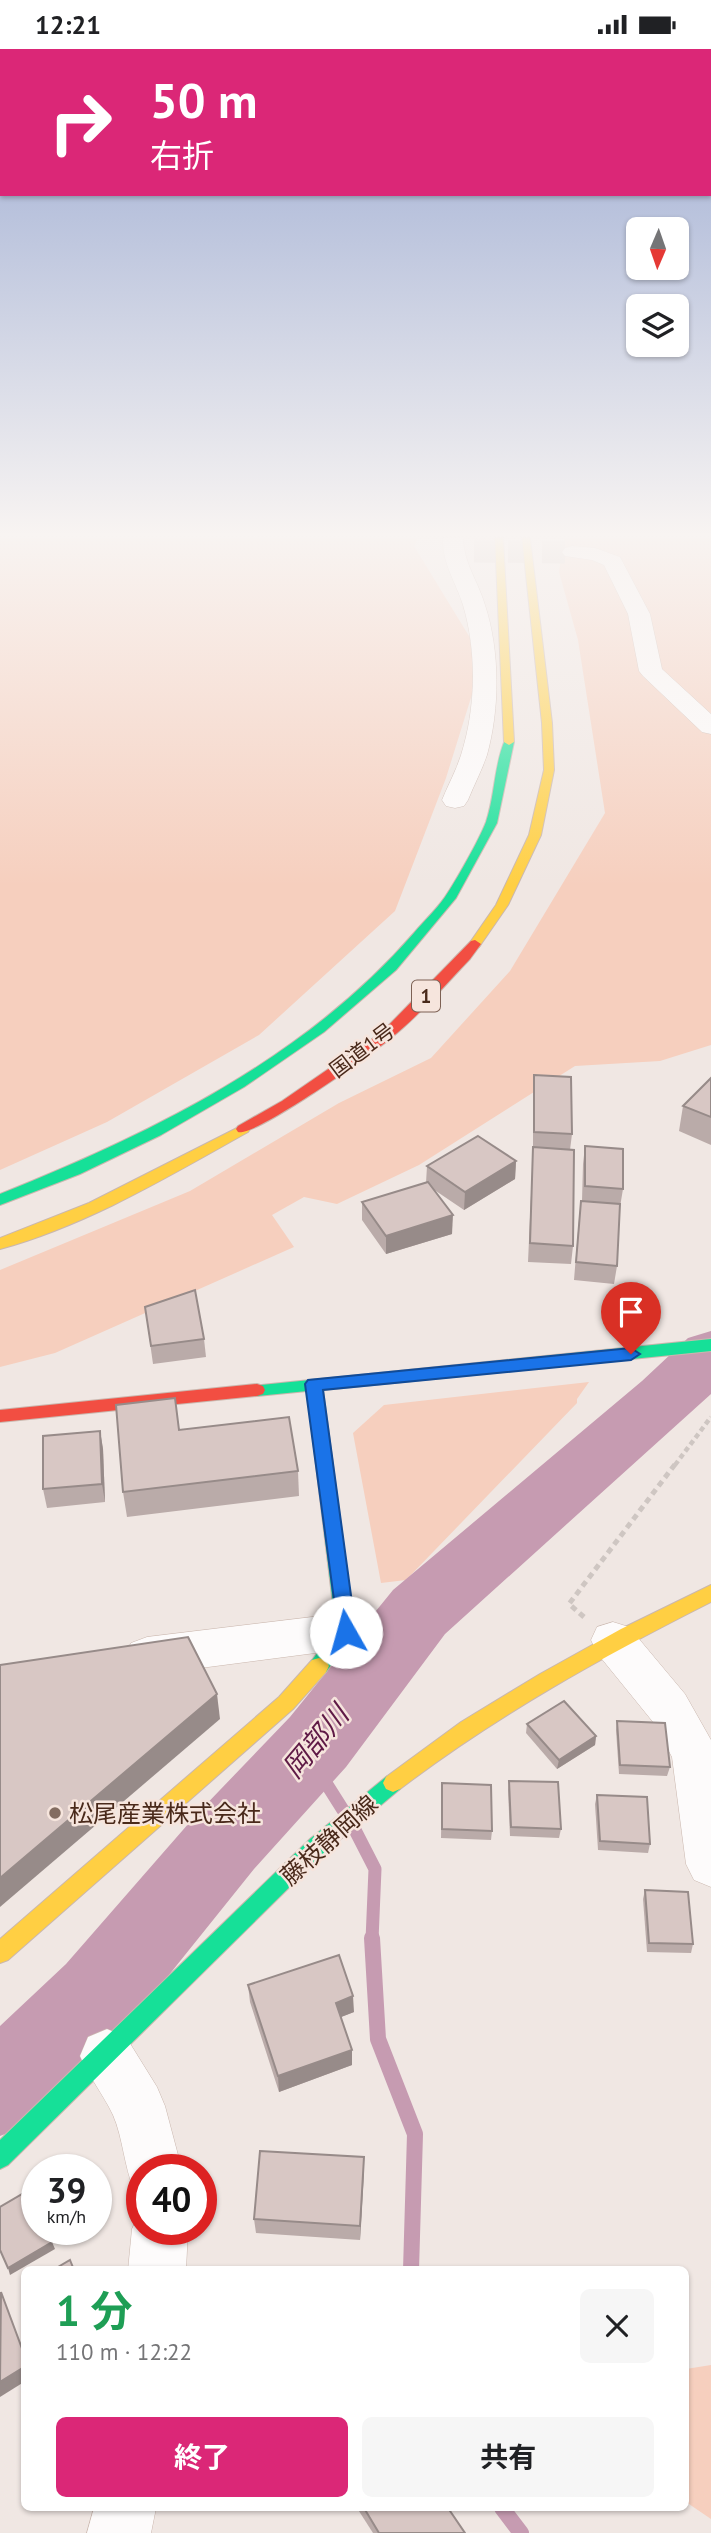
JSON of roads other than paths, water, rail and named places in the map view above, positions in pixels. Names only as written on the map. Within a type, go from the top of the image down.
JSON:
[{"type":"main road","name":"国道1号","points":[[0,1200],[107,1157],[229,1093],[278,1060],[372,987],[416,944],[447,906],[477,860],[503,791],[511,740],[506,654]]},
{"type":"main road","name":"国道1号","points":[[0,1244],[40,1231],[153,1179],[287,1104],[387,1035],[466,956],[502,905],[535,835],[549,770],[539,654]]},
{"type":"main road","points":[[0,1416],[711,1345]]},
{"type":"main road","points":[[0,1953],[286,1703],[313,1675],[346,1632],[314,1384]]},
{"type":"main road","name":"藤枝静岡線","points":[[0,2157],[107,2056],[318,1846],[386,1790],[503,1704],[613,1640],[711,1593]]},
{"type":"street","points":[[455,800],[474,755],[482,702],[484,654]]},
{"type":"street","points":[[647,654],[650,671],[711,727]]},
{"type":"street","points":[[111,1661],[346,1632]]},
{"type":"street","points":[[613,1640],[669,1708],[695,1755],[709,1841]]},
{"type":"street","points":[[107,2056],[138,2106],[150,2154]]},
{"type":"street","points":[[156,2266],[158,2245]]},
{"type":"street","points":[[119,2533],[124,2511]]},
{"type":"waterway","name":"岡部川","points":[[0,2090],[97,1995],[225,1842],[318,1742],[419,1612],[666,1398],[711,1355]]},
{"type":"waterway","points":[[318,1742],[319,1772],[343,1810]]},
{"type":"waterway","points":[[355,1830],[375,1869],[372,1939]]},
{"type":"waterway","points":[[372,1939],[378,2039],[415,2134],[411,2266]]},
{"type":"waterway","points":[[504,2511],[521,2533]]},
{"type":"place","name":"松尾産業株式会社","points":[[55,1813]]}]
